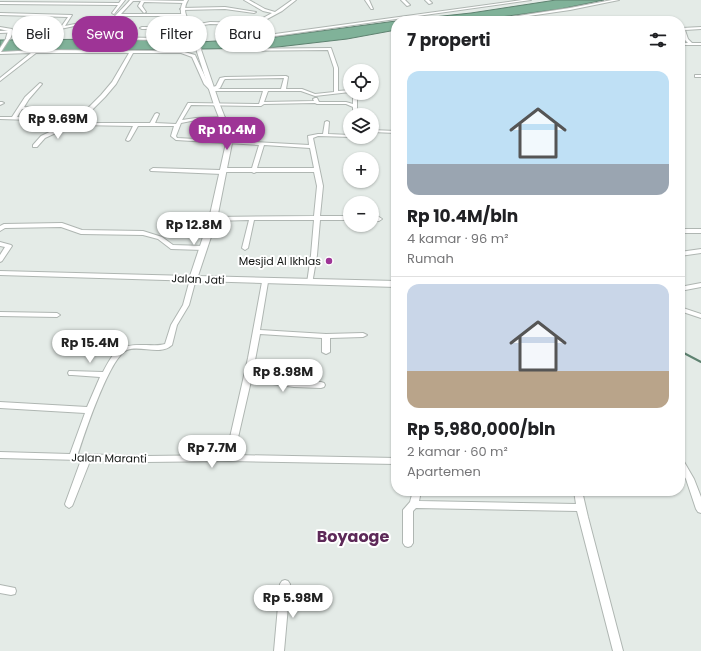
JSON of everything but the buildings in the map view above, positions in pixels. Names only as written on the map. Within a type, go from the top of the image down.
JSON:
[{"type":"street","points":[[83,4],[87,0]]},
{"type":"street","points":[[114,13],[123,0]]},
{"type":"street","points":[[142,28],[157,28],[153,36],[180,35],[180,20],[185,1],[132,0],[102,37],[146,39]]},
{"type":"street","points":[[246,0],[264,10],[275,13]]},
{"type":"street","points":[[270,16],[294,0]]},
{"type":"street","points":[[367,0],[372,8]]},
{"type":"street","points":[[403,0],[408,5]]},
{"type":"street","points":[[416,16],[529,0]]},
{"type":"street","points":[[522,16],[617,0]]},
{"type":"street","points":[[0,3],[30,1],[101,6],[120,4]]},
{"type":"street","points":[[142,21],[143,14],[140,6],[143,1]]},
{"type":"street","points":[[119,15],[182,13],[226,8],[254,12]]},
{"type":"street","points":[[0,14],[70,16],[64,25]]},
{"type":"street","points":[[275,35],[391,19]]},
{"type":"street","points":[[0,28],[7,29],[11,32]]},
{"type":"street","points":[[685,29],[701,28]]},
{"type":"street","points":[[0,32],[11,32]]},
{"type":"street","points":[[11,32],[0,52],[12,52]]},
{"type":"street","points":[[685,36],[691,44]]},
{"type":"street","points":[[0,39],[7,39]]},
{"type":"street","points":[[685,44],[701,44]]},
{"type":"street","points":[[275,50],[330,49],[336,68],[336,92]]},
{"type":"street","points":[[138,51],[174,51],[194,56],[206,84],[213,90],[306,91],[315,95],[343,92]]},
{"type":"street","points":[[0,80],[35,52]]},
{"type":"street","points":[[0,118],[78,120],[114,83],[131,52]]},
{"type":"street","points":[[73,457],[90,410],[116,356],[122,349],[163,347],[168,345],[174,325],[186,305],[204,248],[213,219],[229,142],[224,119],[217,105],[200,52]]},
{"type":"street","points":[[213,90],[218,87],[223,79],[264,76],[287,77],[283,90]]},
{"type":"street","points":[[259,90],[264,76]]},
{"type":"street","points":[[14,118],[40,84]]},
{"type":"street","points":[[262,103],[266,90]]},
{"type":"street","points":[[315,95],[315,102]]},
{"type":"street","points":[[312,147],[176,139],[173,136],[178,124],[190,104],[259,105],[262,103],[315,102],[346,103],[355,106],[355,100]]},
{"type":"street","points":[[21,108],[61,108]]},
{"type":"street","points":[[152,125],[157,114]]},
{"type":"street","points":[[78,120],[76,122],[78,124],[152,125],[178,124],[196,119],[253,121]]},
{"type":"street","points":[[35,146],[43,137],[58,130],[66,120]]},
{"type":"street","points":[[325,135],[326,122]]},
{"type":"street","points":[[128,140],[137,124]]},
{"type":"street","points":[[379,131],[391,132]]},
{"type":"street","points":[[310,283],[320,186],[311,136],[343,136]]},
{"type":"street","points":[[254,171],[262,144]]},
{"type":"street","points":[[153,170],[317,170]]},
{"type":"street","points":[[246,248],[252,218]]},
{"type":"street","points":[[213,219],[343,218]]},
{"type":"street","points":[[0,229],[4,226],[62,225],[81,232],[147,234],[165,241],[171,247],[204,248]]},
{"type":"street","points":[[685,231],[701,231]]},
{"type":"street","points":[[0,244],[9,246],[0,260]]},
{"type":"street","points":[[685,253],[701,251]]},
{"type":"street","name":"Jalan Jati","points":[[0,273],[265,282],[391,284]]},
{"type":"street","points":[[229,458],[248,378],[265,282]]},
{"type":"street","points":[[685,288],[701,285]]},
{"type":"street","points":[[685,311],[701,316]]},
{"type":"street","points":[[0,314],[57,315]]},
{"type":"street","points":[[256,332],[326,336],[363,335]]},
{"type":"street","points":[[326,336],[326,352]]},
{"type":"street","points":[[72,373],[106,375]]},
{"type":"street","points":[[248,378],[294,384],[321,385]]},
{"type":"street","points":[[0,404],[90,410]]},
{"type":"street","name":"Jalan Maranti","points":[[0,455],[391,461]]},
{"type":"street","points":[[69,504],[87,457]]},
{"type":"street","points":[[685,470],[690,479],[701,509]]},
{"type":"street","points":[[408,543],[408,510],[414,504],[415,496]]},
{"type":"street","points":[[579,496],[618,651]]},
{"type":"street","points":[[414,504],[581,508]]},
{"type":"street","points":[[279,651],[285,584]]},
{"type":"street","points":[[0,590],[10,591]]},
{"type":"shaded area","points":[[556,0],[604,0],[560,9],[508,16],[443,16]]},
{"type":"shaded area","points":[[391,22],[391,31],[347,39],[275,47],[275,37]]},
{"type":"shaded area","points":[[64,39],[72,39],[72,51],[64,51]]},
{"type":"shaded area","points":[[0,40],[12,40],[12,52],[0,52]]},
{"type":"shaded area","points":[[138,40],[146,40],[146,50],[138,50]]},
{"type":"shaded area","points":[[215,41],[215,49],[207,49],[207,42]]},
{"type":"waterway","points":[[122,9],[131,0]]},
{"type":"waterway","points":[[685,354],[701,362]]},
{"type":"place","name":"Mesjid Al Ikhlas","points":[[329,261]]},
{"type":"district","name":"Boyaoge","points":[[353,536]]}]
